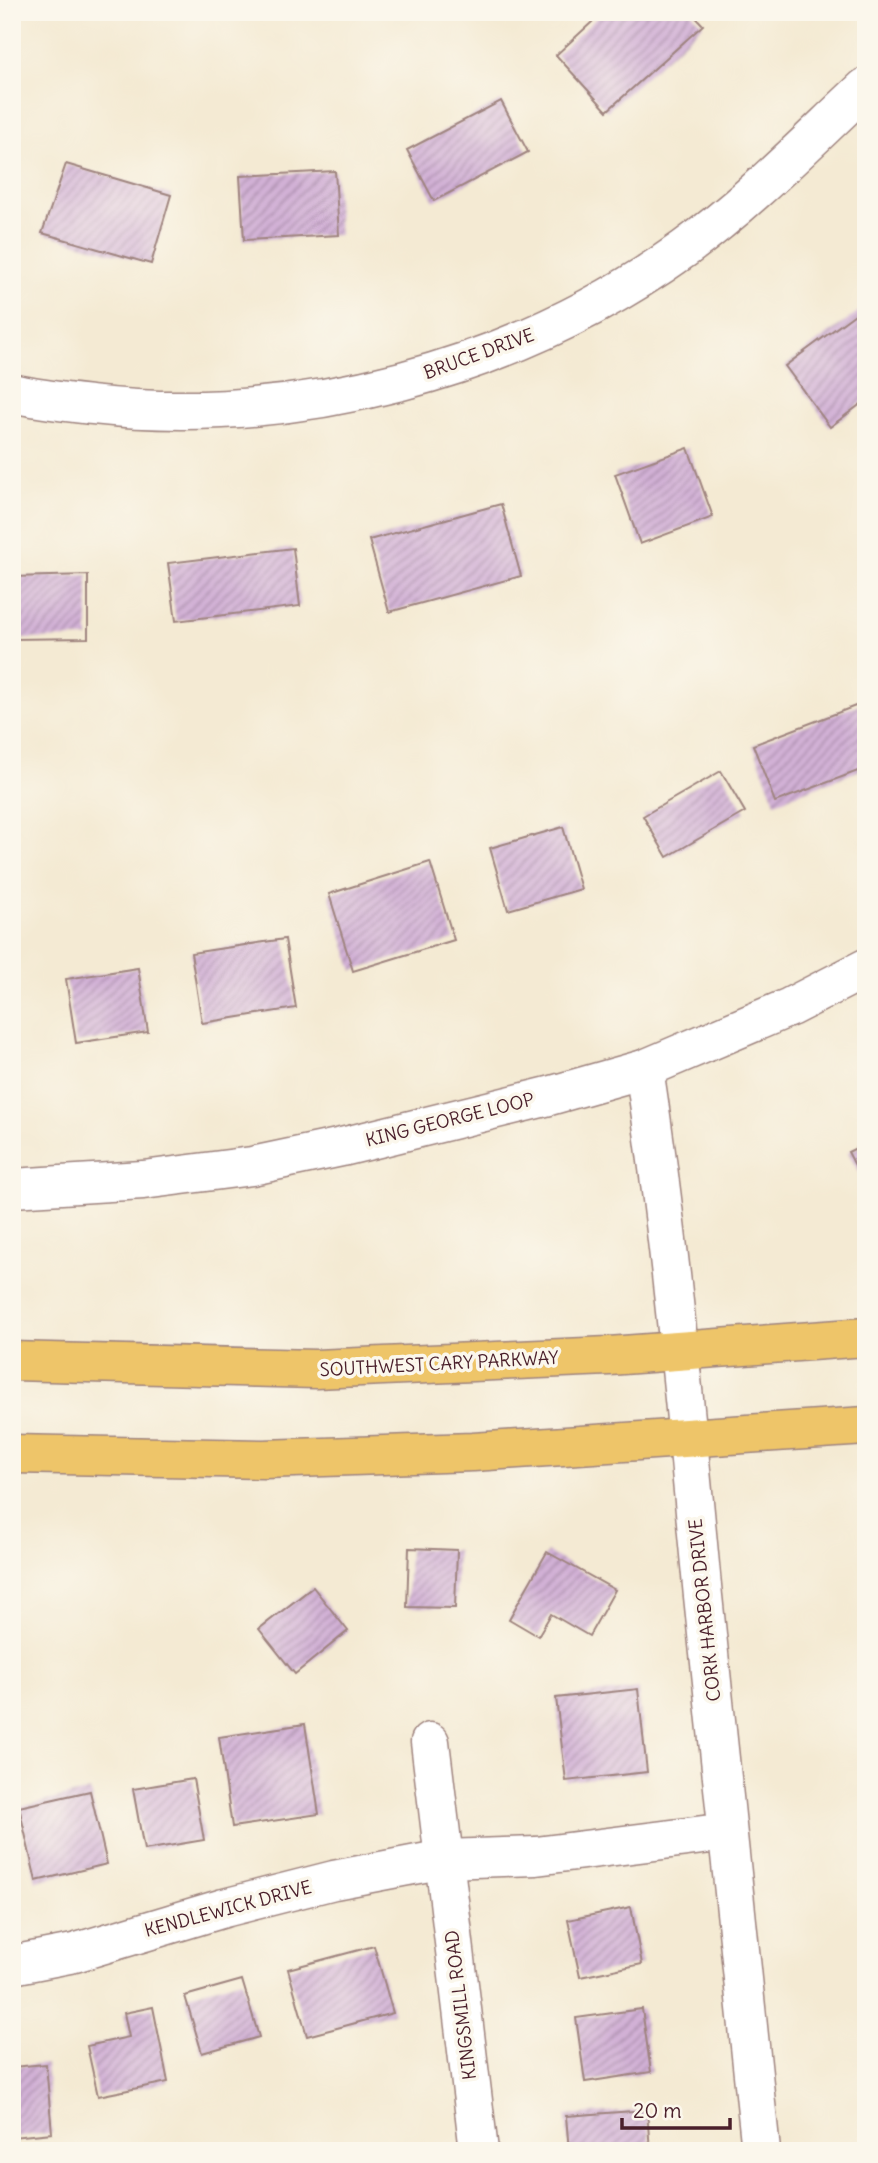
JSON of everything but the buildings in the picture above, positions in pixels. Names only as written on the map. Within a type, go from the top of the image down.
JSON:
[{"type":"main road","name":"SOUTHWEST CARY PARKWAY","points":[[12,1361],[316,1370],[679,1352],[866,1337]]},
{"type":"main road","points":[[12,1454],[264,1459],[474,1452],[866,1426]]},
{"type":"street","name":"BRUCE DRIVE","points":[[12,393],[120,408],[228,408],[345,393],[459,364],[520,342],[572,316],[628,286],[685,249],[743,202],[866,87]]},
{"type":"street","name":"KING GEORGE LOOP","points":[[12,1188],[143,1181],[252,1166],[342,1147],[549,1096],[644,1069],[790,1007],[866,968]]},
{"type":"street","name":"CORK HARBOR DRIVE","points":[[644,1069],[662,1187],[761,2151]]},
{"type":"street","points":[[430,1742],[444,1859]]},
{"type":"street","name":"KENDLEWICK DRIVE","points":[[12,1965],[74,1953],[224,1908],[334,1880],[444,1859],[536,1856],[727,1832]]},
{"type":"street","name":"KINGSMILL ROAD","points":[[444,1859],[479,2151]]}]
